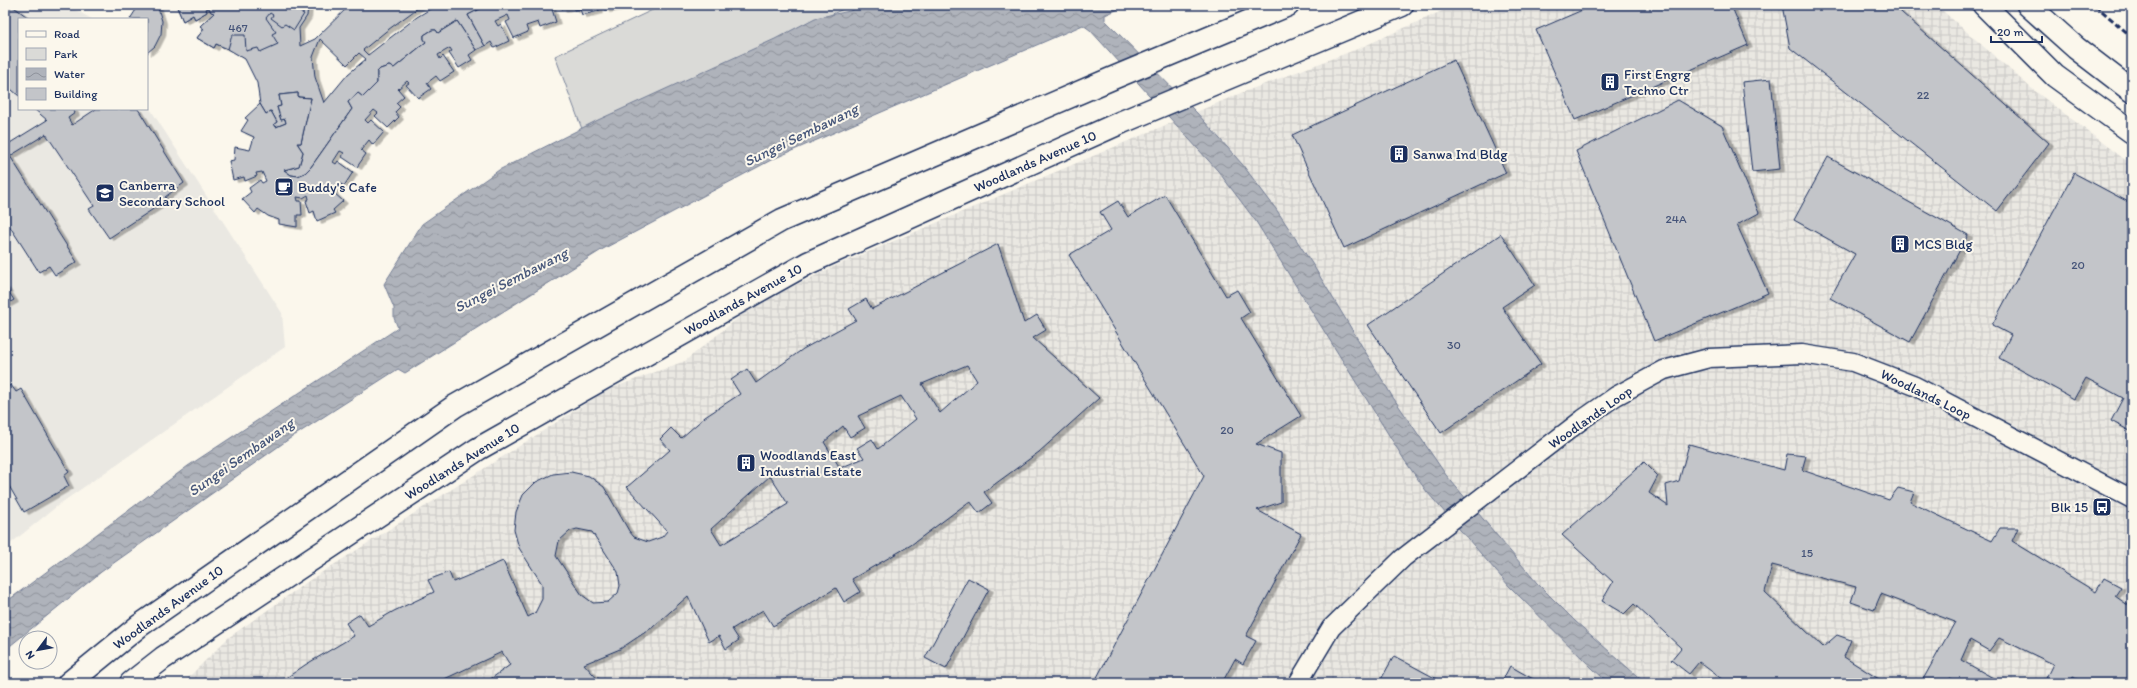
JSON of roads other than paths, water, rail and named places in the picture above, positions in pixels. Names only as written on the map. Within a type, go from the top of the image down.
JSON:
[{"type":"main road","name":"Woodlands Avenue 10","points":[[69,683],[139,626],[455,406],[782,220],[1113,78],[1288,5]]},
{"type":"main road","name":"Woodlands Avenue 10","points":[[131,683],[163,658],[478,449],[808,263],[1122,122],[1402,5]]},
{"type":"main road","points":[[1984,5],[2055,76],[2132,132]]},
{"type":"main road","points":[[2028,5],[2076,48],[2132,91]]},
{"type":"street","name":"Woodlands Loop","points":[[1298,683],[1331,628],[1403,558],[1590,414],[1616,396],[1664,370],[1709,358],[1795,354],[1853,362],[1898,378],[2132,499]]},
{"type":"water","name":"Sungei Sembawang","points":[[861,5],[1128,5],[1105,15],[1105,20],[1197,113],[1242,164],[1276,209],[1313,265],[1392,396],[1446,475],[1537,583],[1575,621],[1645,683],[1609,683],[1593,669],[1509,586],[1427,492],[1405,461],[1255,220],[1218,171],[1090,30],[1083,25],[773,159],[603,249],[405,373],[398,369],[289,439],[101,572],[30,630],[18,630],[18,639],[5,650],[6,602],[188,466],[398,328],[394,318],[394,308],[384,284],[422,224],[499,170],[598,120],[775,39],[815,18],[850,11]]},
{"type":"railway","points":[[2095,5],[2132,37]]},
{"type":"railway","points":[[2122,5],[2132,14]]},
{"type":"place","name":"First Engrg Techno Ctr","points":[[1610,82]]},
{"type":"place","name":"Sanwa Ind Bldg","points":[[1399,154]]},
{"type":"place","name":"Buddy's Cafe","points":[[284,187]]},
{"type":"place","name":"Canberra Secondary School","points":[[105,193]]},
{"type":"place","name":"MCS Bldg","points":[[1900,244]]},
{"type":"place","name":"Woodlands East Industrial Estate","points":[[746,463]]},
{"type":"place","name":"Blk 15","points":[[2102,507]]}]
